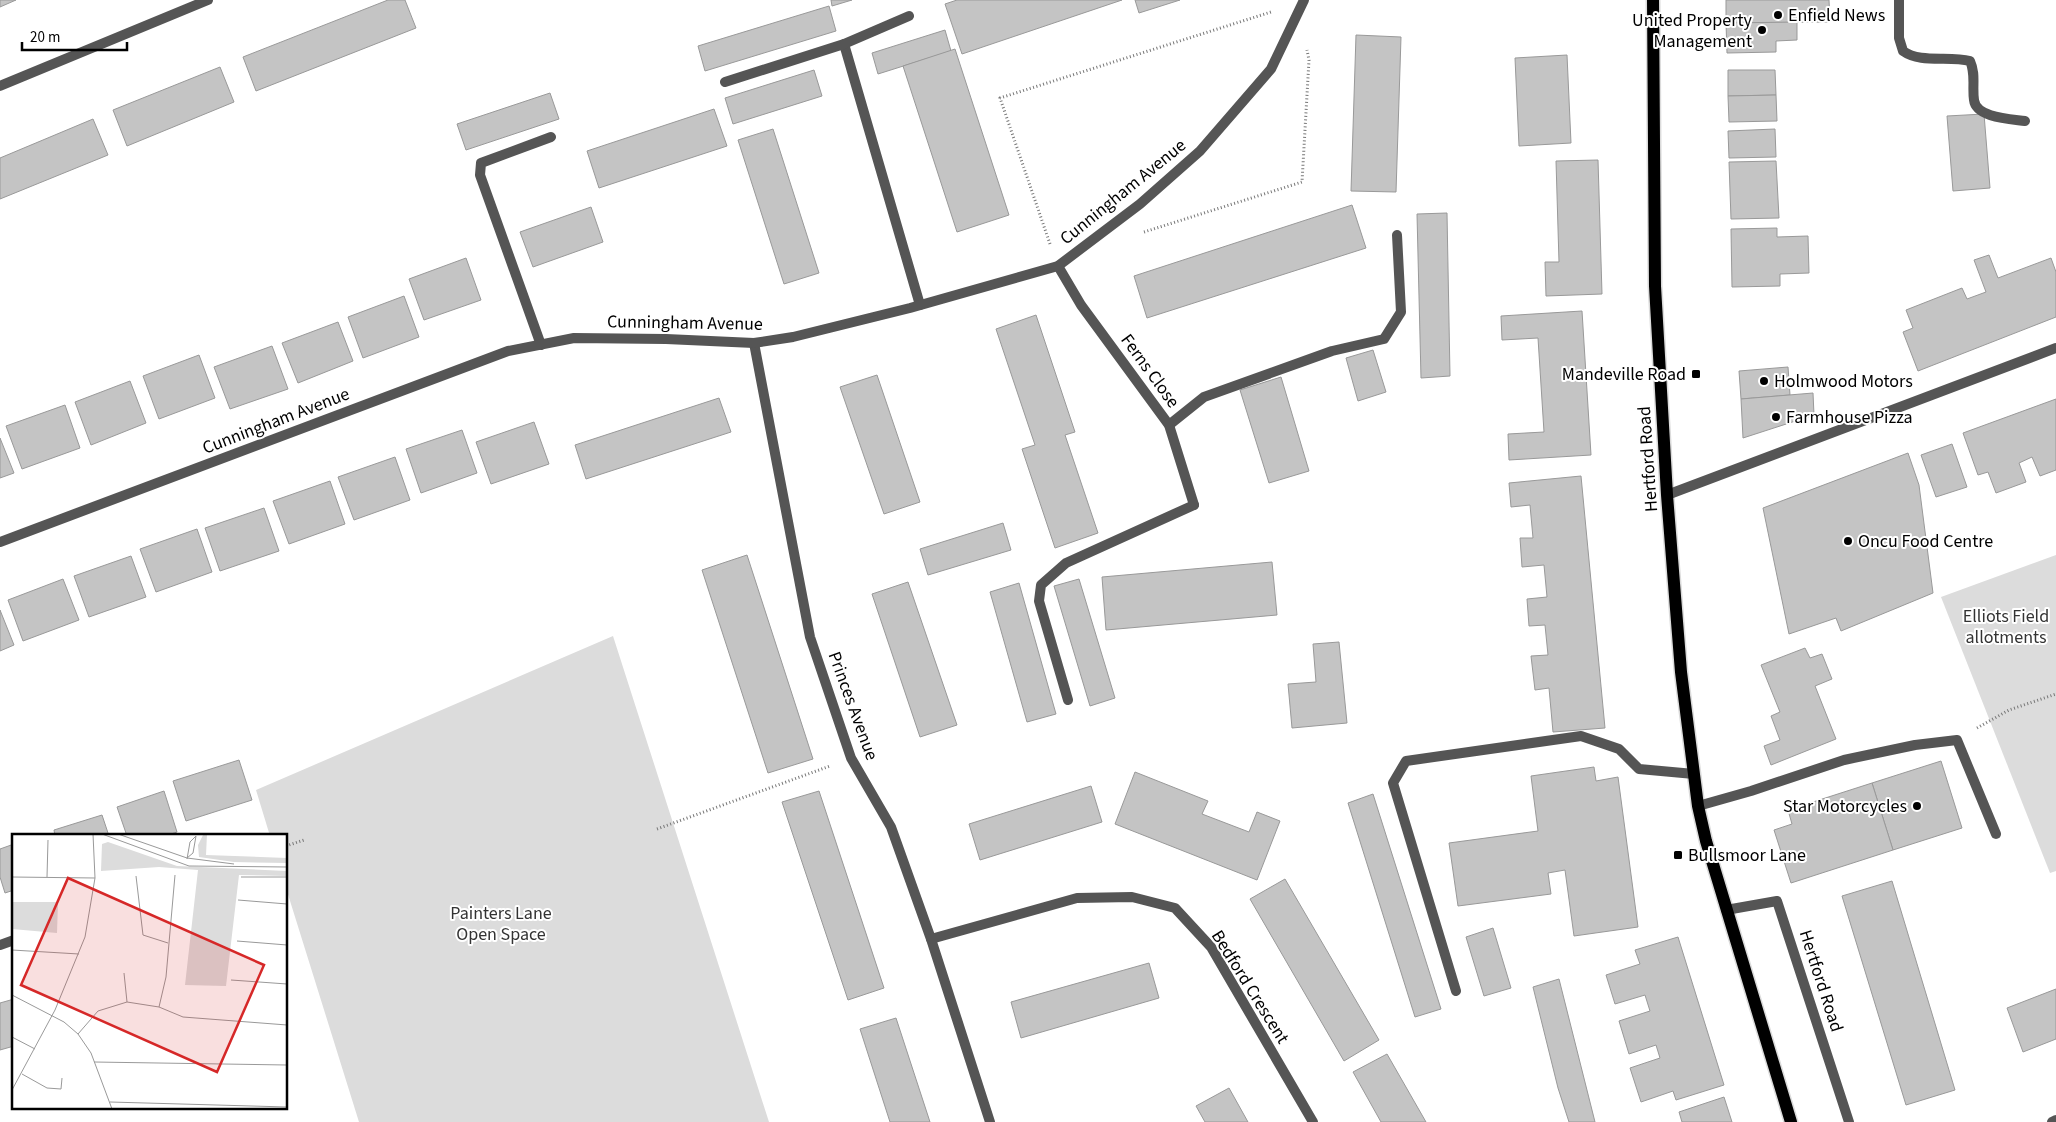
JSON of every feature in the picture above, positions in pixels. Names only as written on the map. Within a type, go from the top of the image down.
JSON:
[{"type":"main road","name":"Hertford Road","points":[[1653,0],[1655,286],[1667,495],[1681,672],[1698,806],[1726,910],[1791,1122]]},
{"type":"street","points":[[0,86],[208,0]]},
{"type":"street","name":"Cunningham Avenue","points":[[0,542],[498,355],[574,338],[666,339],[754,343],[793,337],[920,305],[1058,266],[1140,204],[1200,151],[1272,69],[1304,0]]},
{"type":"street","points":[[1899,0],[1899,38],[1903,52],[1911,57],[1960,58],[1970,61],[1974,70],[1974,102],[1976,108],[1996,118],[2024,121]]},
{"type":"street","points":[[725,82],[844,44],[910,16]]},
{"type":"street","points":[[844,44],[920,305]]},
{"type":"street","points":[[542,344],[480,175],[481,163],[551,137]]},
{"type":"street","points":[[1169,425],[1204,397],[1332,351],[1384,340],[1401,312],[1396,235]]},
{"type":"street","name":"Ferns Close","points":[[1058,266],[1082,305],[1169,425],[1194,505],[1066,563],[1042,585],[1039,601],[1068,700]]},
{"type":"street","name":"Princes Avenue","points":[[754,343],[810,637],[851,758],[891,827],[931,939],[990,1122]]},
{"type":"street","points":[[1667,495],[2056,348]]},
{"type":"street","points":[[1456,991],[1393,783],[1406,761],[1581,736],[1619,749],[1639,769],[1694,774]]},
{"type":"street","points":[[1698,806],[1751,791],[1844,760],[1915,745],[1957,740],[1996,834]]},
{"type":"street","name":"Bedford Crescent","points":[[931,939],[1077,898],[1132,896],[1175,908],[1210,947],[1313,1122]]},
{"type":"street","name":"Hertford Road","points":[[1726,910],[1777,901],[1849,1122]]},
{"type":"street","points":[[2052,1122],[2056,1120]]},
{"type":"path","points":[[1058,266],[1000,98],[1267,12],[1299,12],[1309,60],[1302,182],[1158,229],[1140,233]]},
{"type":"path","points":[[1957,740],[2009,710],[2056,694]]},
{"type":"path","points":[[657,829],[851,758]]},
{"type":"path","points":[[288,845],[304,840]]},
{"type":"green space","name":"Elliots Field allotments","points":[[2056,555],[2056,871],[2050,873],[1941,597]]},
{"type":"green space","name":"Painters Lane Open Space","points":[[613,636],[769,1122],[359,1122],[288,894],[288,834],[269,834],[256,790]]},
{"type":"building","points":[[0,0],[16,0],[0,7]]},
{"type":"building","points":[[388,0],[405,0],[416,28],[256,91],[243,57]]},
{"type":"building","points":[[831,0],[852,0],[832,6]]},
{"type":"building","points":[[957,0],[1122,0],[962,54],[945,4]]},
{"type":"building","points":[[1135,0],[1180,0],[1139,13]]},
{"type":"building","name":"Enfield News","points":[[1726,0],[1829,0],[1830,22],[1726,23]]},
{"type":"building","points":[[829,6],[836,31],[705,71],[698,46]]},
{"type":"building","name":"United Property Management","points":[[1797,22],[1797,40],[1776,41],[1776,52],[1727,53],[1726,23]]},
{"type":"building","points":[[945,30],[951,51],[878,74],[872,53]]},
{"type":"building","points":[[1356,35],[1401,37],[1396,192],[1351,191]]},
{"type":"building","points":[[955,49],[1009,215],[957,232],[903,66]]},
{"type":"building","points":[[1567,55],[1571,143],[1519,146],[1515,58]]},
{"type":"building","points":[[220,67],[234,102],[127,146],[113,110]]},
{"type":"building","points":[[814,70],[822,96],[733,124],[725,98]]},
{"type":"building","points":[[1728,70],[1775,70],[1776,95],[1728,96]]},
{"type":"building","points":[[550,93],[559,119],[466,150],[457,124]]},
{"type":"building","points":[[1776,95],[1777,121],[1729,122],[1728,96]]},
{"type":"building","points":[[714,109],[727,146],[599,188],[587,151]]},
{"type":"building","points":[[1984,114],[1990,188],[1953,191],[1947,116]]},
{"type":"building","points":[[93,119],[108,155],[0,199],[0,158]]},
{"type":"building","points":[[773,129],[819,273],[784,284],[738,140]]},
{"type":"building","points":[[1775,129],[1776,157],[1729,158],[1728,131]]},
{"type":"building","points":[[1598,160],[1602,294],[1546,296],[1545,262],[1559,262],[1556,161]]},
{"type":"building","points":[[1776,161],[1779,218],[1731,219],[1729,162]]},
{"type":"building","points":[[1352,205],[1366,248],[1147,318],[1134,276]]},
{"type":"building","points":[[591,207],[603,242],[533,267],[520,232]]},
{"type":"building","points":[[1447,213],[1450,376],[1421,378],[1417,214]]},
{"type":"building","points":[[1777,228],[1777,237],[1808,236],[1809,273],[1780,274],[1780,286],[1732,287],[1731,229]]},
{"type":"building","points":[[1989,255],[1998,278],[2051,258],[2056,272],[2056,317],[1918,371],[1903,332],[1913,328],[1906,310],[1962,288],[1967,299],[1986,292],[1974,260]]},
{"type":"building","points":[[466,258],[481,300],[424,320],[409,279]]},
{"type":"building","points":[[404,296],[419,337],[363,358],[348,317]]},
{"type":"building","points":[[1582,311],[1591,455],[1509,460],[1508,434],[1544,432],[1538,338],[1502,340],[1501,316]]},
{"type":"building","points":[[1036,315],[1075,432],[1065,435],[1098,533],[1055,548],[1022,449],[1035,445],[996,329]]},
{"type":"building","points":[[338,322],[353,361],[298,383],[282,343]]},
{"type":"building","points":[[272,346],[288,389],[230,409],[214,367]]},
{"type":"building","points":[[1373,350],[1386,392],[1358,401],[1346,358]]},
{"type":"building","points":[[199,355],[215,398],[159,419],[143,376]]},
{"type":"building","name":"Holmwood Motors","points":[[1788,367],[1790,395],[1741,399],[1739,371]]},
{"type":"building","points":[[877,375],[920,502],[884,514],[840,387]]},
{"type":"building","points":[[1281,377],[1309,471],[1269,483],[1240,390]]},
{"type":"building","points":[[130,381],[146,423],[91,445],[75,402]]},
{"type":"building","name":"Farmhouse Pizza","points":[[1813,393],[1814,415],[1743,438],[1741,399]]},
{"type":"building","points":[[719,398],[731,432],[586,479],[575,445]]},
{"type":"building","points":[[2056,399],[2056,470],[2040,476],[2032,457],[2019,463],[2026,482],[1996,493],[1988,472],[1978,475],[1963,433]]},
{"type":"building","points":[[65,405],[80,448],[22,469],[6,426]]},
{"type":"building","points":[[534,422],[549,464],[491,484],[476,442]]},
{"type":"building","points":[[462,430],[477,473],[421,493],[406,449]]},
{"type":"building","points":[[0,438],[14,473],[0,478]]},
{"type":"building","points":[[1952,444],[1967,487],[1936,497],[1921,455]]},
{"type":"building","name":"Oncu Food Centre","points":[[1908,453],[1919,485],[1933,593],[1841,631],[1836,618],[1789,634],[1763,508]]},
{"type":"building","points":[[395,457],[410,500],[354,520],[338,477]]},
{"type":"building","points":[[1581,476],[1605,728],[1553,732],[1549,688],[1535,690],[1531,656],[1548,655],[1545,625],[1529,626],[1527,599],[1547,597],[1544,565],[1522,567],[1520,538],[1533,538],[1530,505],[1511,507],[1509,483]]},
{"type":"building","points":[[330,481],[345,524],[289,544],[273,501]]},
{"type":"building","points":[[264,508],[279,551],[220,571],[205,528]]},
{"type":"building","points":[[1003,523],[1011,550],[928,575],[920,549]]},
{"type":"building","points":[[197,529],[212,572],[156,592],[140,549]]},
{"type":"building","points":[[747,555],[813,759],[768,773],[702,570]]},
{"type":"building","points":[[131,556],[146,597],[89,617],[74,576]]},
{"type":"building","points":[[1272,562],[1277,615],[1106,630],[1102,577]]},
{"type":"building","points":[[63,579],[79,620],[23,641],[8,600]]},
{"type":"building","points":[[1079,579],[1115,698],[1090,706],[1054,586]]},
{"type":"building","points":[[908,582],[957,725],[920,737],[872,594]]},
{"type":"building","points":[[1019,583],[1056,714],[1027,722],[990,592]]},
{"type":"building","points":[[0,610],[14,645],[0,651]]},
{"type":"building","points":[[1339,642],[1347,723],[1292,728],[1288,684],[1316,682],[1313,644]]},
{"type":"building","points":[[1805,648],[1810,658],[1822,654],[1832,679],[1815,686],[1836,739],[1771,765],[1764,746],[1780,740],[1771,716],[1780,712],[1761,665]]},
{"type":"building","points":[[239,760],[252,800],[186,821],[173,781]]},
{"type":"building","name":"Star Motorcycles","points":[[1941,761],[1962,828],[1893,850],[1872,783]]},
{"type":"building","points":[[1594,767],[1596,781],[1618,777],[1638,927],[1574,936],[1565,870],[1548,873],[1551,894],[1458,906],[1449,843],[1538,831],[1531,776]]},
{"type":"building","points":[[1135,772],[1208,801],[1202,814],[1249,832],[1257,812],[1280,821],[1257,880],[1115,824]]},
{"type":"building","points":[[1872,783],[1893,850],[1791,883],[1774,830],[1792,824],[1788,810]]},
{"type":"building","points":[[1091,786],[1102,822],[980,860],[969,824]]},
{"type":"building","points":[[164,791],[177,832],[171,834],[126,834],[117,807]]},
{"type":"building","points":[[819,791],[884,988],[848,1000],[782,802]]},
{"type":"building","points":[[1373,794],[1441,1009],[1415,1017],[1348,803]]},
{"type":"building","points":[[102,815],[108,834],[55,834],[54,830]]},
{"type":"building","points":[[12,845],[12,891],[5,893],[0,877],[0,849]]},
{"type":"building","points":[[1285,879],[1379,1040],[1344,1061],[1250,899]]},
{"type":"building","points":[[1892,881],[1955,1090],[1906,1105],[1842,896]]},
{"type":"building","points":[[1493,928],[1511,988],[1484,996],[1466,937]]},
{"type":"building","points":[[1678,937],[1724,1085],[1676,1100],[1673,1091],[1641,1102],[1630,1068],[1660,1058],[1656,1045],[1629,1054],[1619,1021],[1650,1011],[1645,995],[1615,1004],[1606,975],[1640,964],[1635,950]]},
{"type":"building","points":[[1149,963],[1159,998],[1021,1038],[1011,1002]]},
{"type":"building","points":[[1559,979],[1595,1122],[1569,1122],[1558,1088],[1533,987]]},
{"type":"building","points":[[2056,989],[2056,1039],[2023,1052],[2007,1008]]},
{"type":"building","points":[[12,1000],[12,1047],[0,1050],[0,1003]]},
{"type":"building","points":[[896,1018],[930,1122],[890,1122],[860,1029]]},
{"type":"building","points":[[1387,1054],[1426,1122],[1381,1122],[1353,1072]]},
{"type":"building","points":[[1229,1088],[1248,1122],[1205,1122],[1196,1106]]},
{"type":"building","points":[[1724,1097],[1732,1122],[1682,1122],[1679,1112]]},
{"type":"place","name":"Enfield News","points":[[1778,15]]},
{"type":"place","name":"United Property Management","points":[[1762,30]]},
{"type":"place","name":"Mandeville Road","points":[[1696,374]]},
{"type":"place","name":"Holmwood Motors","points":[[1764,381]]},
{"type":"place","name":"Farmhouse Pizza","points":[[1776,417]]},
{"type":"place","name":"Oncu Food Centre","points":[[1848,541]]},
{"type":"place","name":"Star Motorcycles","points":[[1917,806]]},
{"type":"place","name":"Bullsmoor Lane","points":[[1678,855]]}]
